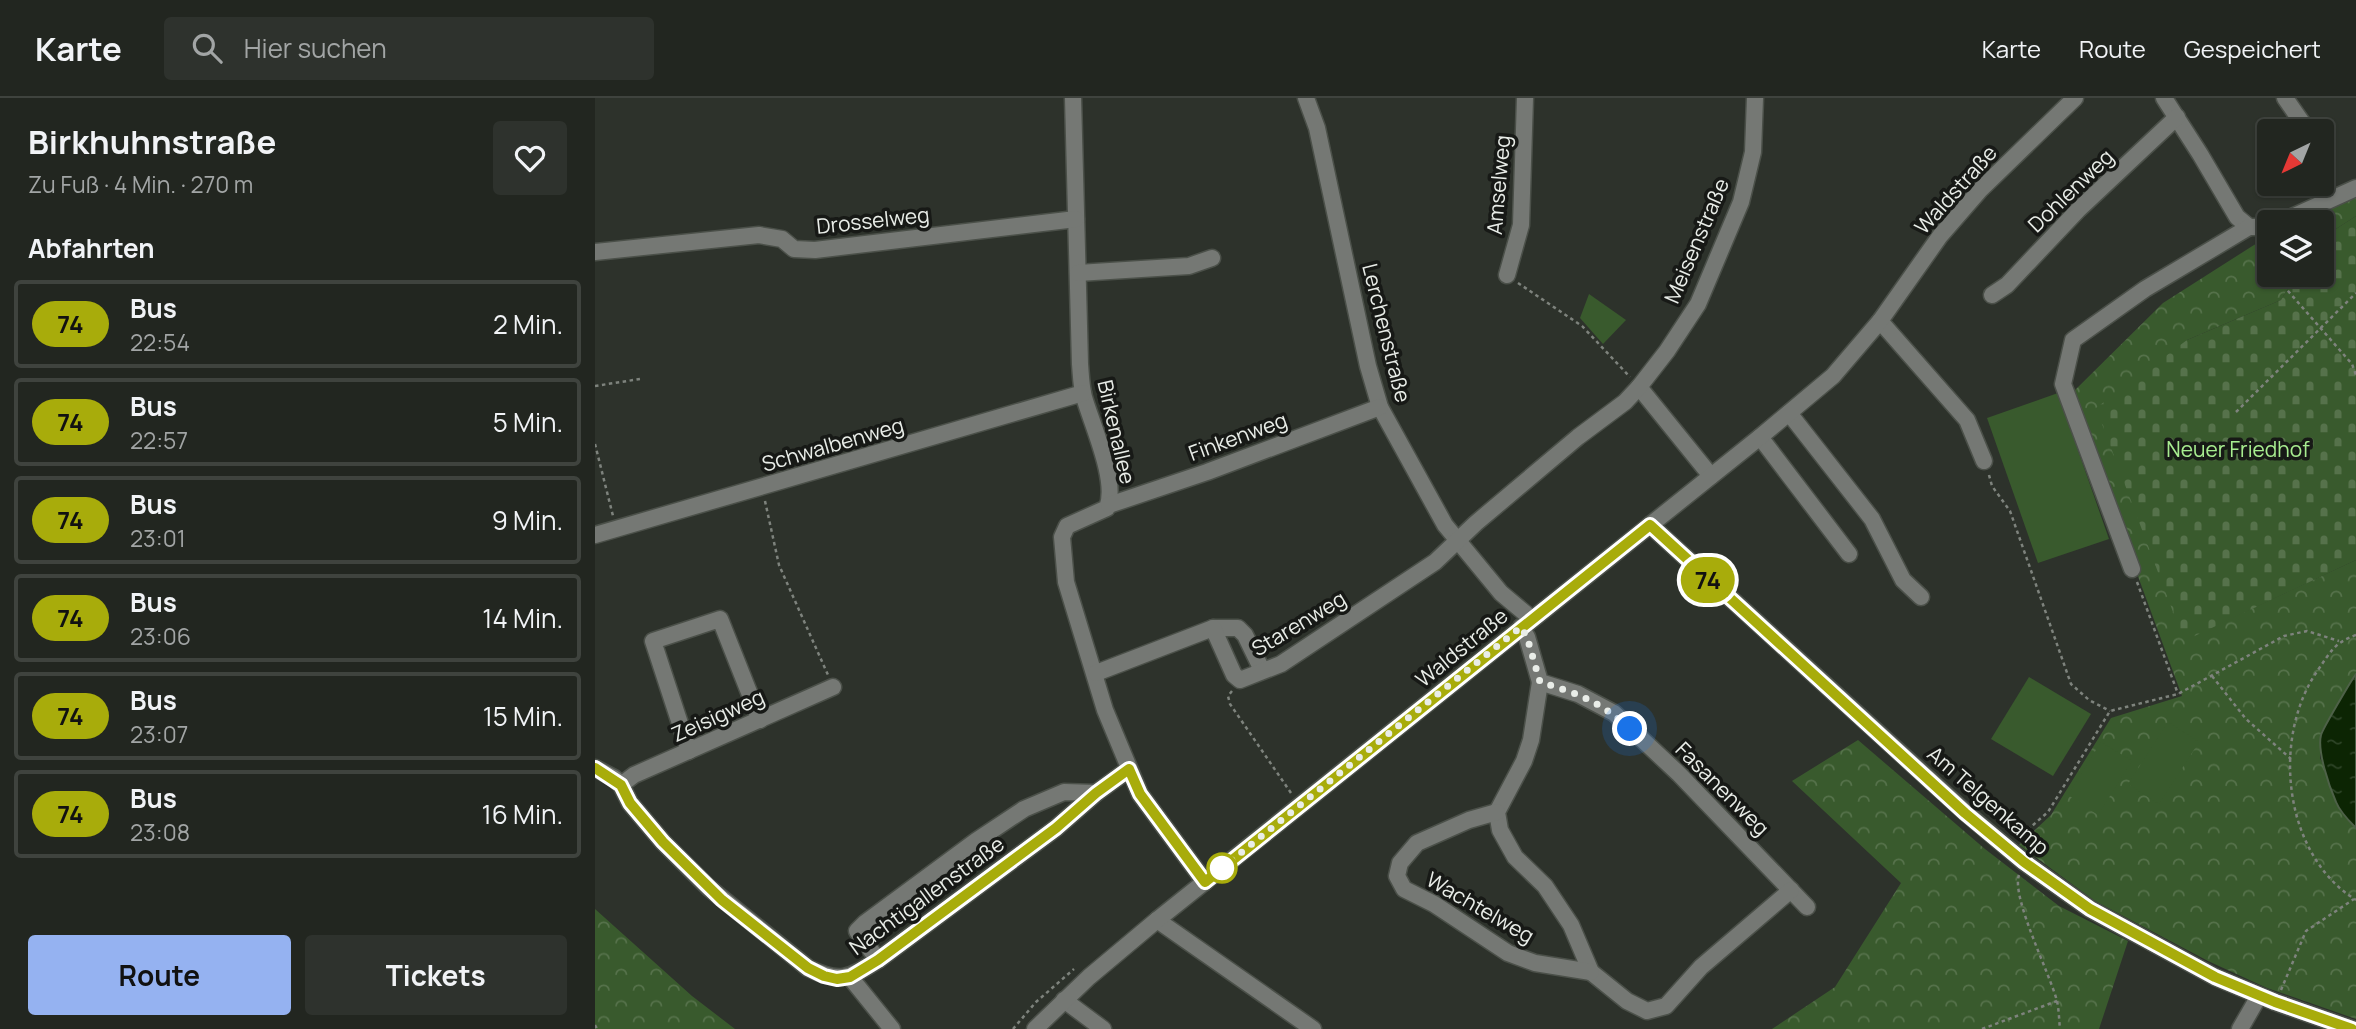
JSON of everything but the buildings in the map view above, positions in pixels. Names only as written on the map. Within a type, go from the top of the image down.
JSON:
[{"type":"street","name":"Birkenallee","points":[[1073,98],[1080,364],[1083,393],[1109,480],[1111,498],[1109,505],[1098,513],[1067,526],[1062,537],[1066,582],[1105,710],[1140,794],[1205,882]]},
{"type":"street","name":"Lerchenstraße","points":[[1305,98],[1317,128],[1380,407],[1439,514],[1457,541],[1526,623]]},
{"type":"street","name":"Amselweg","points":[[1507,275],[1521,225],[1525,98]]},
{"type":"street","name":"Meisenstraße","points":[[1457,541],[1569,445],[1625,402],[1667,351],[1697,304],[1741,202],[1753,152],[1755,98]]},
{"type":"street","name":"Waldstraße","points":[[1035,1029],[1064,1000],[1157,920],[1833,376],[1880,321],[1948,227],[1992,179],[2075,98]]},
{"type":"street","points":[[2164,98],[2237,217],[2249,227]]},
{"type":"street","points":[[2285,98],[2300,119]]},
{"type":"street","name":"Dohlenweg","points":[[1992,295],[2007,285],[2078,210],[2178,117]]},
{"type":"street","points":[[2307,210],[2356,188]]},
{"type":"street","name":"Drosselweg","points":[[595,252],[759,235],[782,239],[795,249],[815,250],[1076,219]]},
{"type":"street","points":[[2132,569],[2063,384],[2073,340],[2145,289],[2249,227],[2257,227]]},
{"type":"street","points":[[1078,273],[1189,266],[1212,258]]},
{"type":"street","points":[[1880,321],[1966,420],[1984,461]]},
{"type":"street","points":[[1639,387],[1711,476]]},
{"type":"street","name":"Schwalbenweg","points":[[595,535],[1083,393]]},
{"type":"street","name":"Finkenweg","points":[[1109,505],[1207,472],[1380,407]]},
{"type":"street","points":[[1789,413],[1872,519],[1903,580],[1921,597]]},
{"type":"street","points":[[1760,437],[1849,554]]},
{"type":"street","name":"Am Telgenkamp","points":[[1650,525],[2024,862],[2090,909],[2215,977],[2259,996],[2352,1029]]},
{"type":"street","name":"Starenweg","points":[[1213,628],[1234,674],[1240,680],[1292,657],[1434,562],[1457,541]]},
{"type":"street","points":[[689,751],[653,641],[720,619],[760,720]]},
{"type":"street","points":[[1497,812],[1524,761],[1531,740],[1540,682],[1527,637],[1526,623]]},
{"type":"street","points":[[1096,674],[1213,628],[1238,628],[1245,635],[1262,670]]},
{"type":"street","name":"Fasanenweg","points":[[1540,682],[1579,694],[1614,713],[1679,774],[1807,906]]},
{"type":"street","name":"Zeisigweg","points":[[621,785],[634,775],[833,687]]},
{"type":"street","name":"Nachtigallenstraße","points":[[595,768],[621,785],[630,803],[663,842],[736,912],[808,968],[837,979],[850,977],[878,960],[1056,828],[1129,769]]},
{"type":"street","points":[[878,960],[856,931],[865,923],[1024,809],[1064,792],[1096,793]]},
{"type":"street","name":"Wachtelweg","points":[[1591,972],[1535,963],[1508,953],[1434,904],[1404,889],[1397,876],[1400,863],[1417,843],[1469,820],[1497,812],[1500,830],[1515,857],[1545,886],[1571,925],[1591,972],[1627,1001],[1647,1011],[1666,1006],[1701,967],[1791,890]]},
{"type":"street","points":[[1157,920],[1313,1029]]},
{"type":"street","points":[[850,977],[892,1029]]},
{"type":"street","points":[[2240,1029],[2259,996]]},
{"type":"street","points":[[1064,1000],[1103,1029]]},
{"type":"path","points":[[1507,275],[1582,326],[1639,387]]},
{"type":"path","points":[[2284,287],[2304,312],[2321,327],[2351,364],[2356,375]]},
{"type":"path","points":[[2236,412],[2356,293]]},
{"type":"path","points":[[595,386],[640,379]]},
{"type":"path","points":[[595,444],[617,529]]},
{"type":"path","points":[[1984,461],[1992,486],[2010,511],[2071,684],[2089,700],[2110,712]]},
{"type":"path","points":[[762,487],[779,565],[833,687]]},
{"type":"path","points":[[2132,569],[2178,694]]},
{"type":"path","points":[[2009,850],[2020,835],[2048,812],[2110,712],[2178,694],[2284,636],[2307,631],[2339,641]]},
{"type":"path","points":[[2275,1002],[2306,931],[2355,900],[2320,865],[2307,842],[2292,790],[2291,758],[2294,723],[2315,674],[2339,641],[2356,635]]},
{"type":"path","points":[[2212,676],[2246,719],[2291,758]]},
{"type":"path","points":[[1240,680],[1228,696],[1230,704],[1300,806]]},
{"type":"path","points":[[2024,862],[2017,881],[2025,912],[2057,1001],[2060,1029]]},
{"type":"path","points":[[1013,1029],[1042,996],[1079,965]]},
{"type":"path","points":[[1982,1029],[2057,1001]]},
{"type":"green space","points":[[2356,197],[2356,216],[2334,230],[2334,210],[2327,210]]},
{"type":"green space","name":"Neuer Friedhof","points":[[2356,216],[2356,560],[2184,641],[2096,408],[2187,340],[2281,300],[2289,287],[2334,287],[2334,230]]},
{"type":"green space","points":[[2257,244],[2257,287],[2289,287],[2281,300],[2187,340],[2184,640],[2356,560],[2356,674],[2321,732],[2320,758],[2336,804],[2356,828],[2356,1019],[2267,988],[2208,961],[2095,901],[2019,845],[2051,815],[2111,718],[2182,696],[2071,394],[2163,303]]},
{"type":"green space","points":[[1589,294],[1626,320],[1603,344],[1580,318]]},
{"type":"green space","points":[[2058,393],[2109,539],[2038,563],[1987,418]]},
{"type":"green space","points":[[2029,677],[2091,714],[2053,776],[1991,739]]},
{"type":"green space","points":[[2168,722],[2199,742],[2159,804],[2128,784]]},
{"type":"green space","points":[[1858,740],[1985,849],[2059,906],[2128,941],[2099,1029],[1772,1029],[1835,987],[1901,883],[1792,781]]},
{"type":"green space","points":[[2101,742],[2132,761],[2098,815],[2068,795]]},
{"type":"green space","points":[[595,909],[692,996],[735,1029],[595,1029]]},
{"type":"water","points":[[2356,674],[2356,828],[2336,802],[2324,768],[2320,742],[2326,724]]},
{"type":"bus line","name":"74","points":[[595,768],[621,785],[630,803],[663,842],[736,912],[808,968],[837,979],[850,977],[878,960],[971,892],[1129,769],[1140,794],[1205,882],[1650,525],[1965,813],[2024,862],[2090,909],[2215,977],[2352,1029]]},
{"type":"route","points":[[1222,868],[1521,627],[1527,637],[1540,682],[1579,694],[1614,713],[1630,729]]}]
